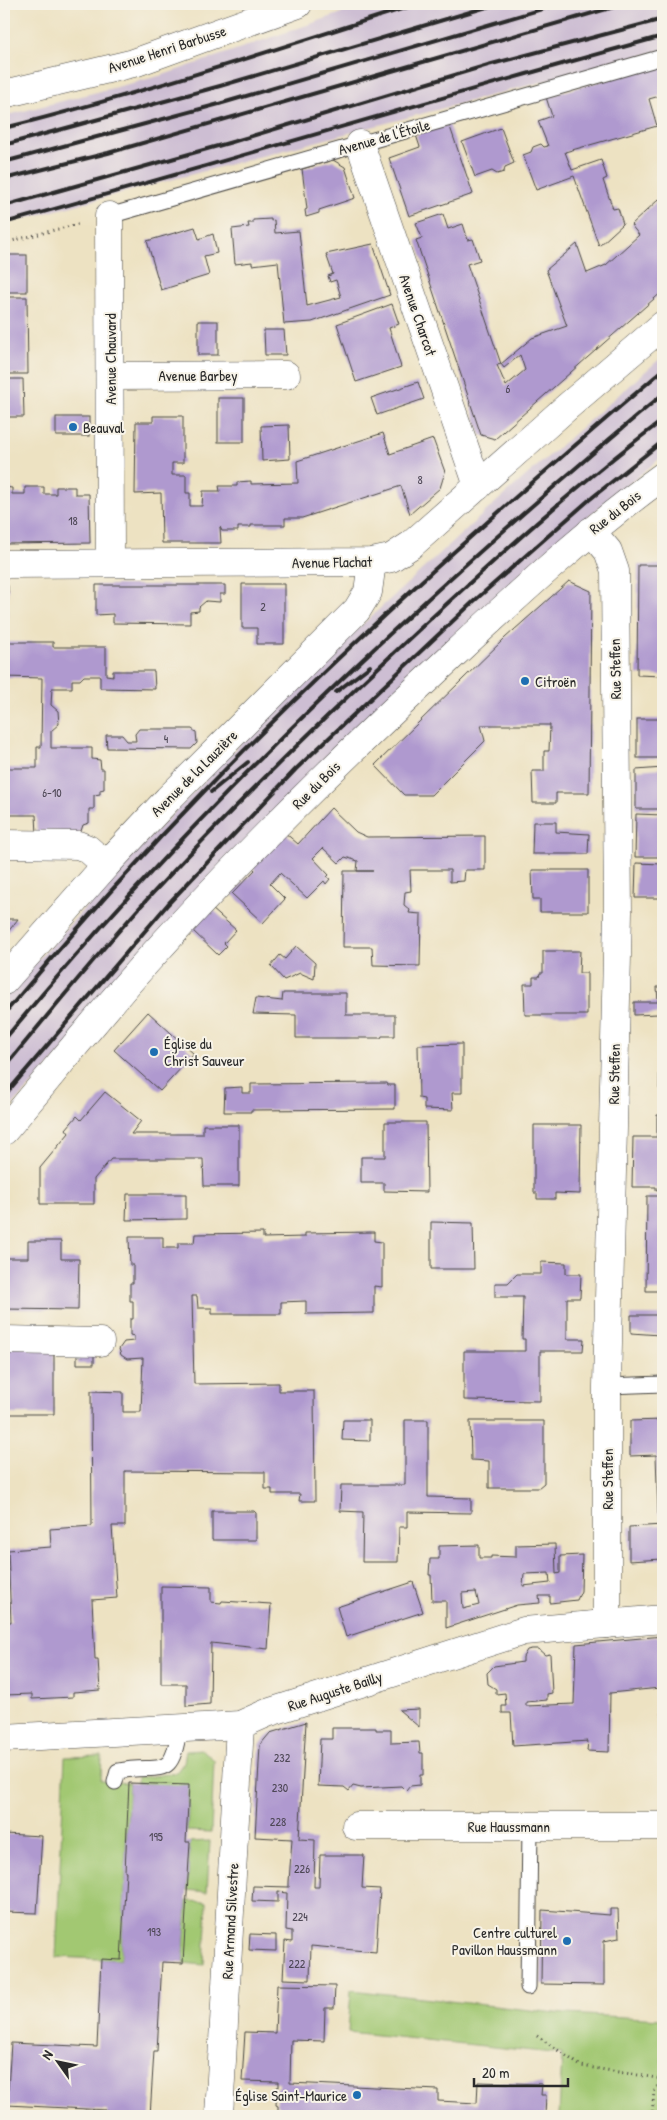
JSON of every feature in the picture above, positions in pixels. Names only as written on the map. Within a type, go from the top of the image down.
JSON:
[{"type":"street","name":"Avenue Henri Barbusse","points":[[4,94],[134,63],[285,6]]},
{"type":"street","name":"Avenue Charcot","points":[[360,144],[478,486]]},
{"type":"street","name":"Avenue Chauvard","points":[[109,216],[110,562]]},
{"type":"street","name":"Avenue Flachat","points":[[4,564],[372,562],[390,558],[411,545],[663,325]]},
{"type":"street","name":"Avenue Barbey","points":[[110,376],[286,375]]},
{"type":"street","name":"Rue du Bois","points":[[4,1131],[151,957],[284,816],[376,725],[590,531],[663,476]]},
{"type":"street","name":"Rue Steffen","points":[[590,531],[608,551],[615,571],[618,912],[607,1386],[607,1624]]},
{"type":"street","name":"Avenue de la Lauzière","points":[[4,981],[106,865],[175,792],[357,610],[368,592],[372,562]]},
{"type":"street","points":[[4,844],[78,845],[88,849],[106,865]]},
{"type":"street","points":[[4,1340],[100,1342]]},
{"type":"street","name":"Rue Auguste Bailly","points":[[4,1738],[240,1725],[267,1713],[524,1631],[663,1619]]},
{"type":"street","name":"Rue Armand Silvestre","points":[[219,2116],[240,1725]]},
{"type":"street","name":"Rue Haussmann","points":[[356,1826],[663,1826]]},
{"type":"lane","name":"Avenue de l'Étoile","points":[[109,216],[659,58]]},
{"type":"lane","points":[[607,1386],[663,1384]]},
{"type":"lane","points":[[115,1782],[118,1771],[164,1767],[171,1762],[176,1752],[179,1729]]},
{"type":"lane","points":[[528,1987],[530,1826]]},
{"type":"path","points":[[4,243],[109,216]]},
{"type":"path","points":[[537,2036],[581,2066],[663,2079],[654,2092],[652,2116]]},
{"type":"shaded area","points":[[368,4],[663,4],[663,50],[4,224],[4,116],[163,75]]},
{"type":"shaded area","points":[[663,356],[663,456],[539,557],[431,660],[4,1114],[4,998],[10,991],[123,865],[304,678],[495,503]]},
{"type":"green space","points":[[203,1750],[214,1760],[211,1832],[187,1831],[189,1787],[137,1783],[137,1778],[176,1773],[184,1762],[186,1751]]},
{"type":"green space","points":[[102,1756],[101,1781],[129,1783],[121,1960],[56,1957],[65,1757]]},
{"type":"green space","points":[[210,1841],[207,1892],[187,1890],[190,1842]]},
{"type":"green space","points":[[187,1901],[207,1902],[204,1965],[183,1963]]},
{"type":"green space","points":[[351,1990],[565,2014],[663,2019],[663,2116],[559,2116],[562,2054],[348,2032]]},
{"type":"building","points":[[663,63],[663,95],[649,99],[657,126],[565,152],[572,170],[601,160],[607,178],[603,180],[613,209],[618,208],[623,224],[599,246],[574,176],[536,190],[523,155],[531,152],[533,147],[541,144],[544,147],[548,146],[538,121],[552,116],[546,97]]},
{"type":"building","points":[[449,124],[473,194],[409,216],[389,158],[420,147],[416,135]]},
{"type":"building","points":[[501,128],[514,163],[505,167],[504,172],[497,174],[492,171],[475,177],[462,142]]},
{"type":"building","points":[[333,160],[345,167],[355,198],[319,210],[319,213],[306,217],[305,210],[307,209],[302,169]]},
{"type":"building","points":[[659,199],[663,204],[663,291],[495,439],[481,435],[416,240],[422,238],[416,223],[443,214],[448,229],[463,224],[468,240],[473,239],[480,260],[467,264],[501,364],[532,338],[567,326],[546,270],[577,244],[587,273],[606,265],[639,235],[631,225]],"holes":[[[520,355],[525,370],[506,386],[497,365],[501,364],[504,368]]]},
{"type":"building","points":[[271,219],[271,221],[274,220],[275,233],[299,231],[307,306],[341,297],[336,280],[330,282],[328,276],[333,274],[326,254],[373,244],[390,295],[312,322],[284,324],[278,262],[252,265],[252,262],[235,264],[232,229],[249,227],[248,223],[253,223],[253,220]]},
{"type":"building","points":[[195,227],[199,239],[213,234],[217,253],[204,256],[209,275],[161,290],[147,241]]},
{"type":"building","points":[[4,255],[27,255],[27,292],[4,292]]},
{"type":"building","points":[[4,297],[27,297],[28,374],[4,374]]},
{"type":"building","points":[[392,304],[399,324],[389,328],[401,367],[356,382],[337,324]]},
{"type":"building","points":[[198,321],[218,321],[218,355],[198,355]]},
{"type":"building","points":[[264,330],[284,330],[286,355],[265,355]]},
{"type":"building","points":[[4,379],[23,379],[24,417],[4,417]]},
{"type":"building","points":[[418,382],[424,399],[377,415],[371,398]]},
{"type":"building","points":[[218,398],[244,398],[244,442],[218,442]]},
{"type":"building","points":[[153,416],[183,416],[183,463],[172,463],[172,475],[186,475],[186,493],[190,493],[190,506],[202,506],[203,491],[220,491],[219,486],[237,486],[237,482],[251,481],[251,484],[298,483],[297,461],[383,433],[390,454],[433,439],[445,472],[440,488],[410,514],[401,486],[302,518],[285,518],[285,525],[251,525],[251,527],[238,527],[238,531],[222,531],[220,527],[221,543],[162,543],[161,493],[135,494],[136,422],[153,422]]},
{"type":"building","name":"Beauval","points":[[56,417],[89,417],[89,436],[56,436]]},
{"type":"building","points":[[289,425],[290,459],[262,461],[261,426]]},
{"type":"building","points":[[4,487],[12,488],[12,494],[25,494],[25,487],[44,487],[44,494],[56,494],[56,487],[75,487],[75,494],[89,494],[90,543],[4,544]]},
{"type":"building","points":[[638,565],[663,565],[663,676],[637,675]]},
{"type":"building","name":"Citroën","points":[[569,581],[591,591],[589,793],[556,793],[556,803],[533,803],[532,771],[544,771],[544,751],[549,751],[550,725],[481,725],[485,741],[431,795],[404,795],[375,765],[505,638]]},
{"type":"building","points":[[242,584],[284,584],[284,644],[257,644],[257,628],[242,628]]},
{"type":"building","points":[[96,585],[225,585],[225,594],[220,594],[220,602],[206,601],[199,607],[199,611],[190,612],[190,624],[113,623],[113,614],[96,615]]},
{"type":"building","points":[[4,586],[8,586],[8,617],[4,617]]},
{"type":"building","points":[[4,642],[53,642],[53,647],[106,647],[106,675],[113,676],[113,671],[154,671],[155,689],[100,688],[100,676],[84,676],[80,680],[72,680],[72,688],[52,688],[51,705],[58,711],[59,724],[51,731],[51,748],[92,748],[92,759],[100,760],[101,769],[104,769],[104,789],[100,790],[100,794],[94,795],[94,809],[89,809],[89,823],[83,825],[81,831],[74,836],[37,835],[36,815],[4,815],[4,768],[37,768],[37,747],[41,747],[42,678],[4,677]]},
{"type":"building","points":[[637,719],[663,719],[663,758],[637,758]]},
{"type":"building","points":[[139,729],[192,729],[196,732],[197,743],[191,749],[107,748],[106,735],[122,735],[127,741],[136,741],[135,734]]},
{"type":"building","points":[[663,768],[663,809],[636,809],[636,770]]},
{"type":"building","points":[[331,808],[356,832],[367,837],[485,836],[485,870],[465,870],[464,881],[450,882],[450,870],[410,870],[411,891],[405,892],[404,905],[410,910],[409,913],[421,914],[420,966],[373,965],[372,947],[343,947],[344,871],[357,871],[358,861],[345,857],[339,863],[323,848],[313,858],[329,875],[327,877],[330,879],[326,884],[324,881],[307,898],[280,873],[270,884],[285,899],[263,923],[232,894],[255,870],[251,866],[284,832],[298,844]]},
{"type":"building","points":[[636,814],[663,815],[663,857],[635,857]]},
{"type":"building","points":[[533,822],[556,822],[556,832],[589,834],[588,854],[532,854]]},
{"type":"building","points":[[636,863],[663,864],[663,898],[635,898]]},
{"type":"building","points":[[532,870],[588,870],[588,912],[540,912],[540,899],[533,899]]},
{"type":"building","points":[[211,908],[236,930],[224,943],[227,946],[218,955],[191,929]]},
{"type":"building","points":[[4,919],[18,919],[4,937]]},
{"type":"building","points":[[661,924],[663,924],[663,1008],[658,1008],[658,1014],[634,1015],[634,1002],[658,1002],[657,987],[661,987]]},
{"type":"building","points":[[296,946],[315,963],[314,979],[300,973],[284,980],[271,966],[280,955],[285,959]]},
{"type":"building","points":[[543,951],[580,951],[579,973],[587,973],[587,1015],[525,1015],[524,984],[533,984],[533,977],[539,977],[540,973],[543,973]]},
{"type":"building","points":[[283,993],[346,993],[346,1015],[395,1015],[395,1036],[382,1036],[381,1038],[296,1038],[296,1015],[253,1014],[256,998],[282,1001]]},
{"type":"building","name":"Église du Christ Sauveur","points":[[148,1012],[194,1054],[160,1091],[114,1050]]},
{"type":"building","points":[[660,1025],[663,1025],[663,1089],[659,1089]]},
{"type":"building","points":[[462,1044],[462,1093],[452,1093],[453,1110],[424,1109],[424,1099],[419,1098],[418,1045]]},
{"type":"building","points":[[387,1083],[388,1085],[395,1085],[395,1109],[251,1110],[251,1112],[224,1112],[225,1088],[242,1087],[242,1093],[251,1093],[251,1084]]},
{"type":"building","points":[[105,1092],[141,1121],[131,1134],[203,1134],[203,1125],[239,1125],[239,1186],[204,1186],[203,1159],[111,1159],[94,1179],[94,1204],[40,1204],[40,1168],[69,1133],[66,1129],[77,1116],[81,1120]]},
{"type":"building","points":[[657,1115],[663,1115],[663,1291],[646,1291],[647,1196],[660,1196],[659,1189],[656,1190],[656,1187],[632,1187],[633,1137],[657,1137]]},
{"type":"building","points":[[385,1122],[426,1122],[427,1192],[384,1191],[384,1183],[361,1183],[361,1157],[385,1157]]},
{"type":"building","points":[[534,1125],[581,1125],[580,1194],[555,1193],[555,1199],[537,1199],[537,1193],[534,1193]]},
{"type":"building","points":[[127,1194],[186,1194],[186,1219],[126,1220]]},
{"type":"building","points":[[431,1222],[473,1223],[474,1269],[431,1269]]},
{"type":"building","points":[[374,1232],[374,1241],[382,1242],[382,1287],[374,1286],[374,1313],[306,1314],[306,1301],[281,1302],[281,1314],[212,1314],[212,1308],[198,1308],[197,1296],[192,1296],[194,1384],[279,1383],[279,1391],[314,1391],[315,1501],[299,1501],[300,1494],[272,1494],[272,1489],[265,1489],[265,1472],[125,1471],[125,1526],[112,1526],[117,1598],[92,1600],[95,1659],[98,1659],[100,1690],[73,1692],[73,1697],[32,1699],[32,1694],[4,1695],[4,1622],[11,1622],[8,1550],[51,1547],[50,1529],[92,1526],[91,1391],[123,1392],[123,1412],[141,1412],[143,1358],[127,1359],[121,1355],[119,1349],[124,1342],[134,1341],[134,1336],[130,1335],[130,1319],[133,1319],[130,1283],[133,1283],[133,1265],[130,1265],[129,1237],[163,1237],[163,1248],[178,1248],[178,1243],[194,1243],[195,1234],[263,1233],[263,1238],[305,1237],[305,1233]]},
{"type":"building","points":[[28,1241],[61,1241],[61,1259],[79,1259],[78,1310],[4,1309],[4,1258],[28,1258]]},
{"type":"building","points":[[541,1262],[566,1263],[566,1274],[581,1274],[580,1298],[567,1298],[567,1339],[584,1339],[583,1351],[540,1351],[540,1401],[464,1400],[464,1351],[525,1351],[525,1339],[522,1339],[523,1297],[495,1297],[495,1283],[508,1283],[517,1274],[541,1274]]},
{"type":"building","points":[[631,1315],[660,1315],[660,1335],[631,1333]]},
{"type":"building","points":[[4,1346],[54,1347],[54,1414],[4,1414]]},
{"type":"building","points":[[77,1347],[94,1347],[94,1364],[77,1364]]},
{"type":"building","points":[[343,1420],[370,1420],[370,1441],[342,1440]]},
{"type":"building","points":[[405,1420],[428,1420],[428,1497],[471,1498],[471,1513],[407,1512],[407,1527],[399,1527],[398,1562],[362,1562],[363,1512],[340,1511],[341,1485],[405,1485]]},
{"type":"building","points":[[663,1420],[663,1513],[658,1514],[656,1455],[630,1456],[630,1421]]},
{"type":"building","points":[[470,1421],[544,1421],[544,1483],[538,1488],[489,1488],[489,1461],[471,1460]]},
{"type":"building","points":[[212,1511],[254,1511],[256,1513],[256,1540],[212,1540]]},
{"type":"building","points":[[663,1525],[663,1559],[629,1561],[629,1527]]},
{"type":"building","points":[[555,1544],[556,1574],[560,1573],[560,1556],[582,1555],[581,1591],[577,1600],[550,1603],[550,1596],[539,1596],[540,1603],[517,1605],[446,1628],[446,1601],[432,1601],[431,1575],[429,1575],[430,1559],[439,1559],[439,1546],[479,1545],[479,1558],[491,1558],[491,1556],[516,1557],[516,1545]],"holes":[[[549,1573],[550,1583],[523,1586],[524,1574]],[[476,1592],[479,1605],[463,1609],[462,1593]]]},
{"type":"building","points":[[413,1582],[423,1612],[346,1637],[337,1607]]},
{"type":"building","points":[[161,1586],[211,1587],[211,1602],[271,1604],[268,1649],[211,1643],[210,1704],[186,1706],[186,1684],[161,1684]]},
{"type":"building","points":[[663,1636],[663,1726],[660,1688],[610,1693],[609,1752],[587,1751],[588,1741],[513,1746],[511,1713],[502,1713],[502,1706],[506,1706],[505,1693],[496,1694],[496,1689],[488,1684],[487,1673],[494,1666],[523,1662],[523,1657],[527,1650],[538,1649],[545,1655],[550,1654],[552,1693],[547,1694],[547,1700],[526,1702],[526,1706],[574,1704],[576,1644]]},
{"type":"building","points":[[419,1709],[419,1727],[399,1710]]},
{"type":"building","points":[[306,1722],[299,1839],[315,1840],[314,1887],[319,1887],[320,1855],[364,1855],[362,1888],[380,1889],[376,1952],[311,1946],[310,1980],[283,1979],[285,1941],[292,1942],[292,1931],[286,1930],[287,1893],[278,1892],[278,1902],[252,1901],[253,1886],[289,1887],[292,1839],[255,1837],[260,1745],[270,1733]]},
{"type":"building","points":[[332,1728],[391,1730],[391,1743],[419,1742],[420,1753],[423,1753],[423,1775],[420,1775],[420,1785],[410,1786],[406,1791],[401,1786],[361,1788],[353,1786],[349,1791],[344,1787],[318,1786],[320,1739],[332,1739]]},
{"type":"building","points":[[129,1783],[189,1785],[186,1842],[190,1842],[183,1963],[162,1962],[157,2051],[154,2051],[150,2116],[107,2116],[107,2110],[7,2105],[11,2043],[97,2047],[101,1959],[121,1960]]},
{"type":"building","points":[[4,1834],[42,1836],[37,1913],[4,1912]]},
{"type":"building","points":[[610,1909],[618,1909],[619,1938],[604,1941],[604,1985],[541,1984],[542,1910],[610,1915]]},
{"type":"building","points":[[250,1934],[276,1935],[276,1951],[249,1950]]},
{"type":"building","points":[[277,1985],[335,1986],[334,2008],[325,2008],[324,2041],[291,2040],[290,2083],[438,2090],[438,2101],[477,2103],[478,2082],[542,2084],[541,2095],[546,2095],[545,2116],[278,2116],[278,2106],[276,2105],[279,2082],[242,2081],[245,2032],[275,2033]]},
{"type":"railway","points":[[4,128],[160,85],[417,4]]},
{"type":"railway","points":[[4,145],[220,86],[497,4]]},
{"type":"railway","points":[[4,162],[219,104],[559,4]]},
{"type":"railway","points":[[4,179],[108,153],[624,4]]},
{"type":"railway","points":[[4,206],[232,142],[488,65],[663,19]]},
{"type":"railway","points":[[4,223],[663,36]]},
{"type":"railway","points":[[4,1014],[134,866],[268,726],[434,570],[663,370]]},
{"type":"railway","points":[[4,1040],[156,866],[318,702],[488,545],[663,394]]},
{"type":"railway","points":[[4,1068],[76,980],[133,915],[218,824],[286,756],[455,596],[513,544],[602,468],[663,420]]},
{"type":"railway","points":[[4,1096],[168,904],[296,769],[473,602],[589,500],[663,441]]},
{"type":"railway","points":[[336,692],[370,666]]},
{"type":"railway","points":[[211,792],[248,762]]},
{"type":"place","name":"Beauval","points":[[73,427]]},
{"type":"place","name":"Citroën","points":[[525,681]]},
{"type":"place","name":"Église du Christ Sauveur","points":[[154,1052]]},
{"type":"place","name":"Centre culturel Pavillon Haussmann","points":[[567,1941]]},
{"type":"place","name":"Église Saint-Maurice","points":[[357,2095]]}]
